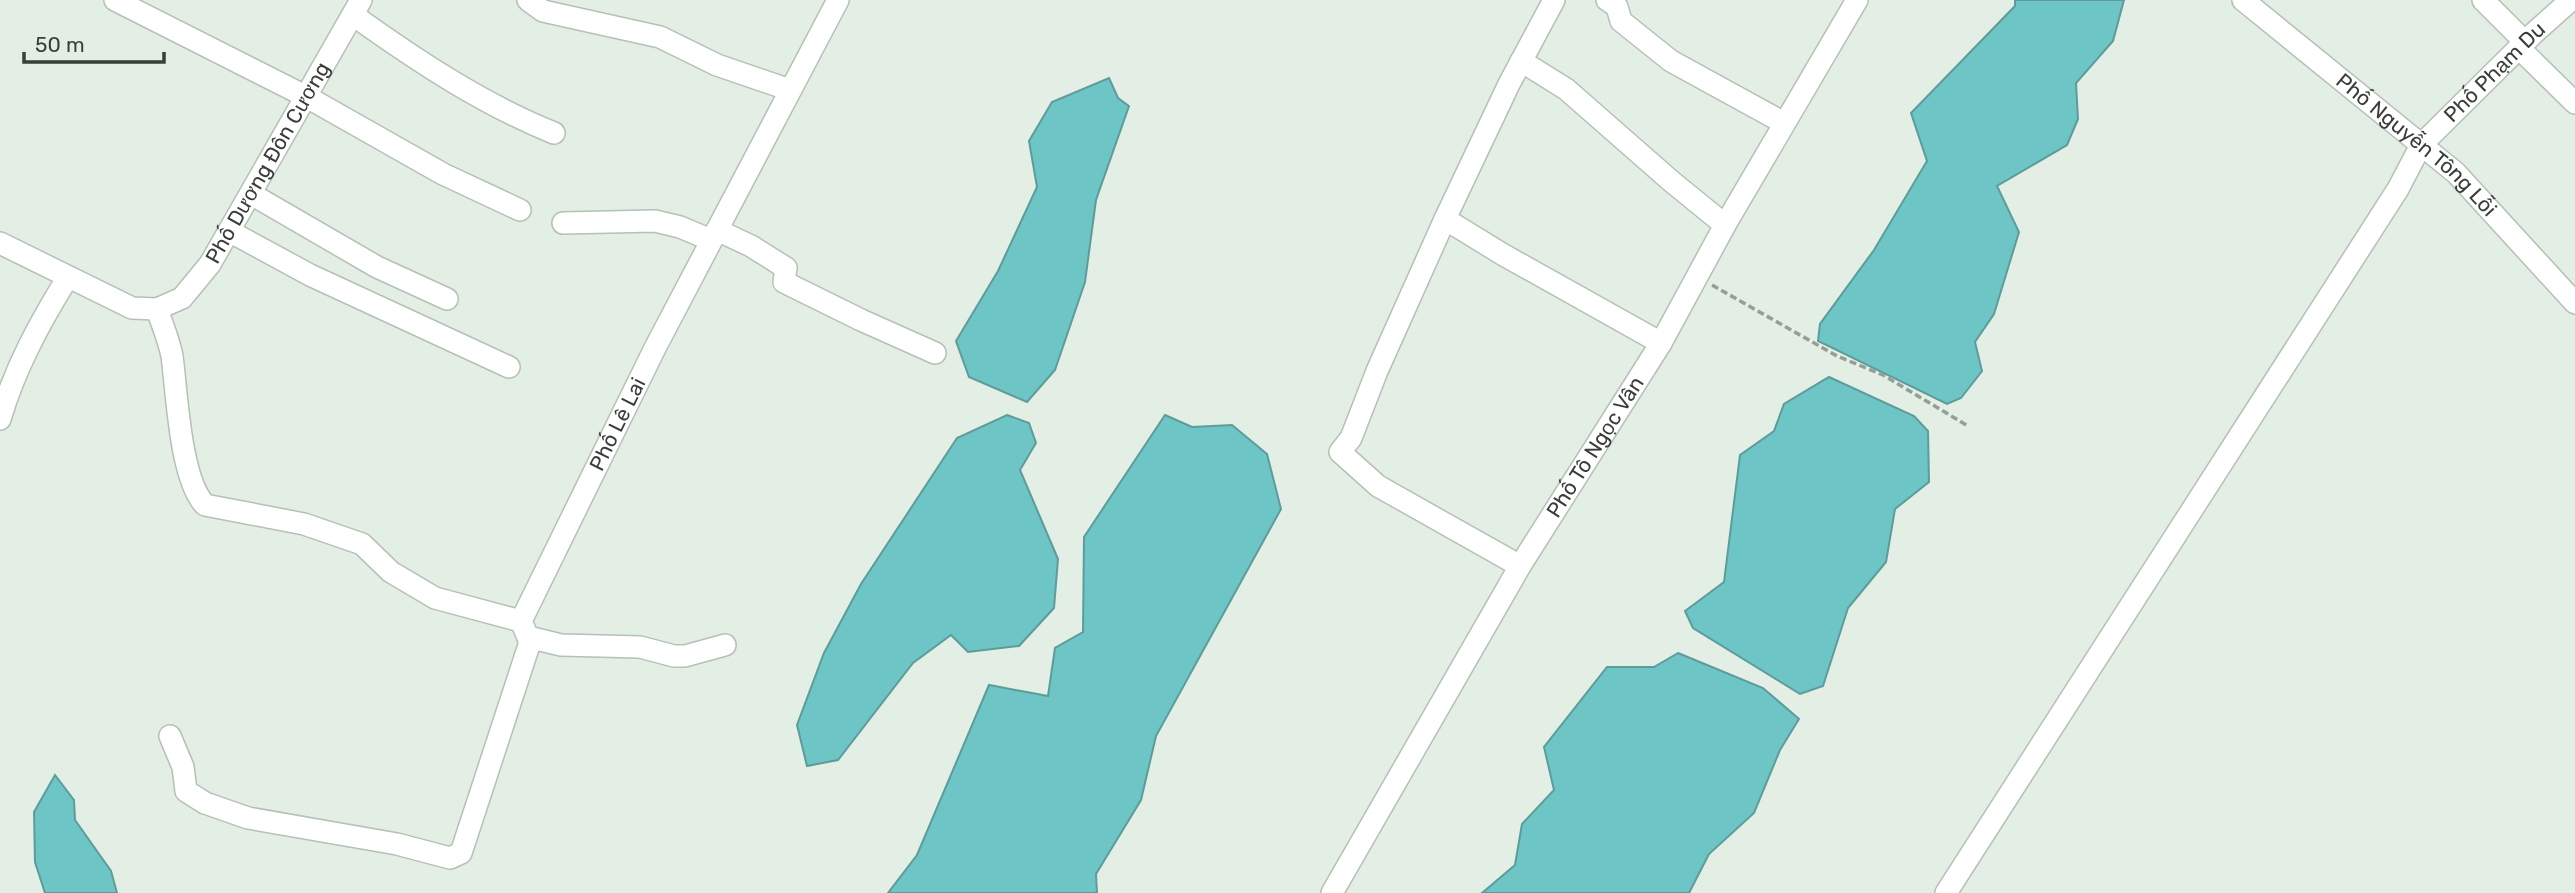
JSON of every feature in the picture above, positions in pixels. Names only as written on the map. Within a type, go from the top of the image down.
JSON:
[{"type":"street","points":[[115,0],[307,97],[443,174],[520,210]]},
{"type":"street","points":[[528,0],[543,11],[660,37],[717,65],[790,90]]},
{"type":"street","name":"Phố Lê Lai","points":[[170,736],[183,767],[186,791],[205,803],[248,818],[397,844],[450,858],[456,857],[465,848],[530,642],[524,629],[654,348],[838,0]]},
{"type":"street","points":[[1520,566],[1378,486],[1340,452],[1350,438],[1445,219],[1521,61],[1554,0]]},
{"type":"street","points":[[1607,0],[1617,6],[1621,21],[1671,61],[1784,123]]},
{"type":"street","name":"Phố Tô Ngọc Vân","points":[[1332,893],[1520,566],[1661,343],[1725,225],[1857,0]]},
{"type":"street","name":"Phố Nguyễn Tông Lỗi","points":[[2243,0],[2456,173],[2575,303]]},
{"type":"street","points":[[2483,0],[2575,103]]},
{"type":"street","name":"Phố Phạm Du","points":[[1946,893],[2398,189],[2421,145],[2571,0]]},
{"type":"street","points":[[358,4],[453,82],[554,133]]},
{"type":"street","name":"Phố Dương Đôn Cương","points":[[157,309],[182,298],[210,264],[358,4]]},
{"type":"street","points":[[1521,61],[1566,89],[1725,225]]},
{"type":"street","points":[[251,194],[377,267],[447,299]]},
{"type":"street","points":[[1445,219],[1661,343]]},
{"type":"street","points":[[563,223],[655,221],[714,235],[786,268],[784,282],[935,353]]},
{"type":"street","points":[[229,231],[310,275],[509,367]]},
{"type":"street","points":[[0,243],[132,308],[157,309],[171,353],[191,478],[197,496],[205,505],[304,524],[362,544],[391,572],[435,598],[561,645],[640,647],[674,656],[685,656],[725,645]]},
{"type":"street","points":[[0,419],[8,392],[37,329],[68,276]]},
{"type":"path","points":[[1697,277],[1837,356],[1883,375],[1968,426]]},
{"type":"water","points":[[2015,0],[2124,0],[2113,41],[2076,83],[2078,119],[2067,145],[1997,186],[2019,232],[1994,314],[1975,342],[1982,371],[1961,398],[1947,404],[1818,341],[1820,324],[1874,250],[1927,161],[1911,113],[2015,6]]},
{"type":"water","points":[[1109,78],[1118,98],[1129,106],[1096,200],[1085,282],[1055,370],[1027,402],[969,377],[956,341],[998,271],[1037,187],[1029,141],[1052,102]]},
{"type":"water","points":[[1829,377],[1914,416],[1928,431],[1929,482],[1895,509],[1886,562],[1848,608],[1823,686],[1800,694],[1693,628],[1685,611],[1724,582],[1740,455],[1774,431],[1784,404]]},
{"type":"water","points":[[1007,415],[1029,423],[1036,443],[1020,470],[1058,559],[1054,608],[1019,646],[968,652],[951,635],[913,663],[838,760],[807,766],[797,725],[824,653],[861,584],[957,438]]},
{"type":"water","points":[[1165,415],[1192,427],[1232,425],[1267,454],[1281,509],[1156,736],[1141,800],[1096,874],[1097,893],[888,893],[917,855],[989,685],[1048,696],[1055,648],[1083,632],[1084,537]]},
{"type":"water","points":[[1678,653],[1763,688],[1799,719],[1780,750],[1754,813],[1709,854],[1689,893],[1482,893],[1515,865],[1522,824],[1554,790],[1544,747],[1607,667],[1654,667]]},
{"type":"water","points":[[55,775],[74,800],[75,820],[111,871],[117,893],[45,893],[35,862],[34,812]]}]
